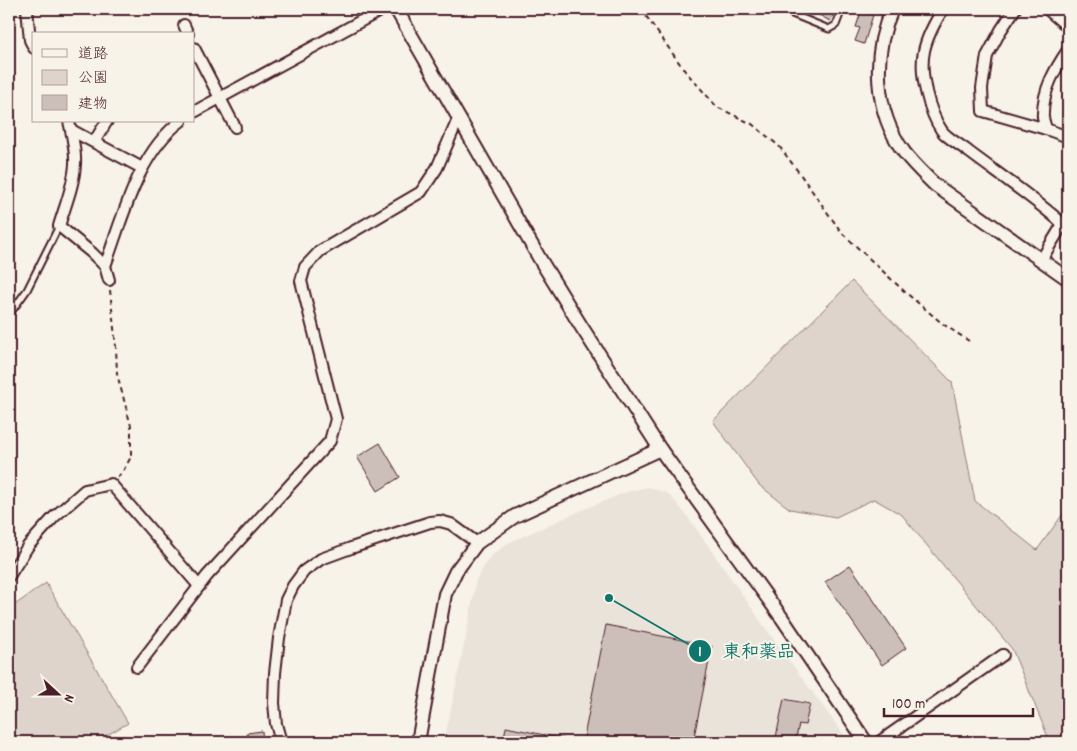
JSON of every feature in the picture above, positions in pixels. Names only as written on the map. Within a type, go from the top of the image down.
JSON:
[{"type":"street","points":[[28,9],[30,40],[32,44]]},
{"type":"street","points":[[195,111],[383,9]]},
{"type":"street","points":[[396,9],[541,261],[660,448],[782,618],[866,742]]},
{"type":"street","points":[[892,9],[886,20],[881,40],[879,86],[884,110],[892,132],[903,151],[935,185],[1068,280]]},
{"type":"street","points":[[943,9],[932,28],[924,52],[923,77],[929,105],[943,132],[1008,181],[1066,220],[1041,260]]},
{"type":"street","points":[[1015,9],[987,56],[982,88],[982,111],[1068,137]]},
{"type":"street","points":[[1047,9],[1068,27]]},
{"type":"street","points":[[195,50],[235,126]]},
{"type":"street","points":[[1046,129],[1042,114],[1046,92],[1052,76],[1068,50]]},
{"type":"street","points":[[137,667],[207,576],[330,441],[336,420],[301,281],[306,267],[320,251],[421,192],[437,168],[459,117]]},
{"type":"street","points":[[94,142],[106,122]]},
{"type":"street","points":[[108,280],[105,266],[142,168],[156,146],[171,128],[180,122]]},
{"type":"street","points":[[70,126],[94,142],[142,168]]},
{"type":"street","points":[[70,126],[75,164],[71,188],[59,226],[105,266]]},
{"type":"street","points":[[418,742],[445,594],[456,571],[477,543],[515,516],[660,448]]},
{"type":"street","points":[[9,576],[28,546],[54,517],[85,490],[111,484],[199,586]]},
{"type":"street","points":[[281,742],[276,724],[274,674],[286,600],[304,571],[321,560],[344,550],[430,522],[440,521],[451,524],[477,543]]},
{"type":"street","points":[[879,742],[1002,655]]},
{"type":"lane","points":[[787,9],[792,14],[829,29],[836,25],[842,9]]},
{"type":"lane","points":[[9,315],[27,290],[59,226]]},
{"type":"path","points":[[641,9],[685,71],[717,107],[752,124],[779,146],[842,233],[905,292],[943,324],[969,341]]},
{"type":"path","points":[[108,280],[116,347],[117,374],[131,426],[131,458],[123,471],[111,484]]},
{"type":"shaded area","points":[[648,487],[667,493],[680,507],[844,735],[843,742],[444,742],[476,580],[489,558],[508,543],[626,492]]},
{"type":"green space","points":[[852,281],[952,382],[975,501],[1037,550],[1068,507],[1068,742],[1050,742],[1012,649],[902,515],[874,499],[836,517],[790,509],[759,485],[713,421]]},
{"type":"green space","points":[[46,583],[128,723],[95,742],[9,742],[9,609]]},
{"type":"building","points":[[808,9],[837,9],[830,21]]},
{"type":"building","points":[[862,9],[871,9],[869,14],[873,15],[864,44],[855,41],[860,28],[856,27]]},
{"type":"building","points":[[380,443],[400,477],[378,491],[357,457]]},
{"type":"building","points":[[850,565],[906,648],[882,665],[825,582]]},
{"type":"building","points":[[606,625],[712,646],[693,742],[583,742]]},
{"type":"building","points":[[784,699],[810,704],[805,725],[799,724],[795,742],[775,742]]},
{"type":"building","points":[[506,727],[564,739],[563,742],[503,742]]},
{"type":"building","points":[[262,731],[263,742],[248,742],[247,733]]},
{"type":"place","name":"東和薬品","points":[[609,598]]}]
